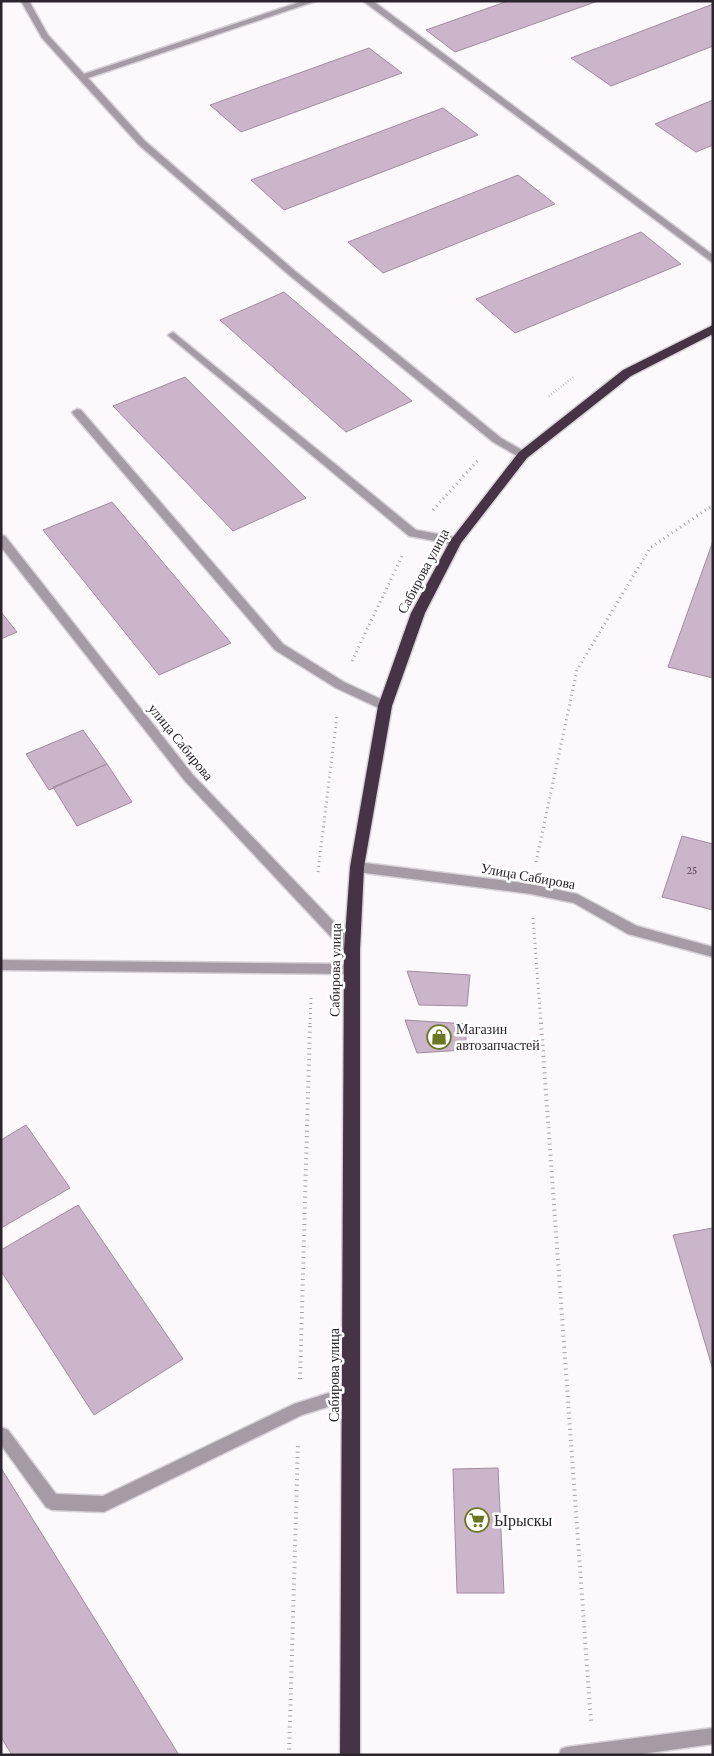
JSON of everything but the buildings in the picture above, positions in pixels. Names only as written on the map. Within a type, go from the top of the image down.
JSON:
[{"type":"highway","name":"Сабирова улица","points":[[350,1755],[352,950],[358,867],[385,706],[418,613],[456,541],[523,455],[627,373],[711,331]]},
{"type":"street","points":[[25,1],[45,36],[142,143],[292,273],[497,440],[523,455]]},
{"type":"street","points":[[82,77],[312,1]]},
{"type":"street","points":[[367,1],[713,260]]},
{"type":"street","points":[[173,335],[413,532],[456,541]]},
{"type":"street","points":[[77,412],[279,647],[340,685],[385,706]]},
{"type":"street","name":"улица Сабирова","points":[[1,539],[189,778],[352,950]]},
{"type":"street","name":"Улица Сабирова","points":[[358,867],[530,889],[578,899],[633,930],[713,952]]},
{"type":"street","points":[[1,964],[352,969]]},
{"type":"street","points":[[1,1436],[3,1435],[52,1502],[104,1504],[299,1409],[351,1393]]},
{"type":"street","points":[[566,1755],[713,1736]]},
{"type":"path","points":[[593,1750],[530,889],[577,670],[650,548],[713,505]]},
{"type":"place","name":"Магазин автозапчастей","points":[[439,1037]]},
{"type":"place","name":"Ырыскы","points":[[477,1520]]}]
